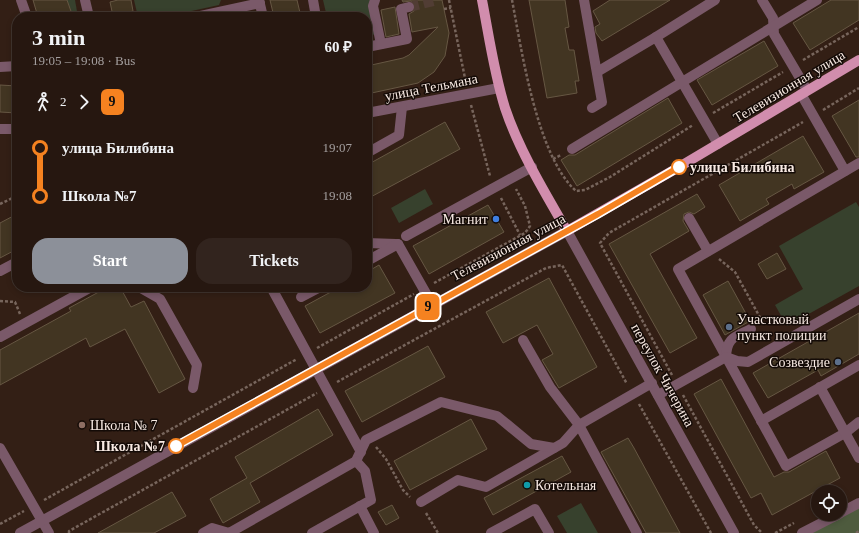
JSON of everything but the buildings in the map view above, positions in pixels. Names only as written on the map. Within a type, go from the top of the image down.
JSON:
[{"type":"main road","points":[[482,0],[499,88],[514,130],[546,194],[567,231]]},
{"type":"main road","name":"Телевизионная улица","points":[[567,231],[718,144],[859,60]]},
{"type":"street","points":[[21,0],[25,12]]},
{"type":"street","points":[[85,0],[88,12]]},
{"type":"street","points":[[313,0],[315,12]]},
{"type":"street","points":[[375,0],[373,6],[381,44]]},
{"type":"street","points":[[597,72],[715,0]]},
{"type":"street","points":[[762,0],[773,18],[774,34],[804,92],[813,116],[845,171]]},
{"type":"street","points":[[572,149],[817,0]]},
{"type":"street","points":[[586,1],[602,102],[592,108]]},
{"type":"street","points":[[217,12],[259,2],[261,12]]},
{"type":"street","points":[[372,46],[407,39],[402,5]]},
{"type":"street","points":[[656,37],[718,144]]},
{"type":"street","points":[[0,67],[12,66]]},
{"type":"street","name":"улица Тельмана","points":[[372,112],[499,88]]},
{"type":"street","points":[[372,150],[399,135],[402,107]]},
{"type":"street","points":[[0,130],[12,129]]},
{"type":"street","points":[[859,163],[678,269],[786,466],[845,433],[859,422]]},
{"type":"street","points":[[406,236],[532,167]]},
{"type":"street","points":[[689,218],[708,251]]},
{"type":"street","name":"Телевизионная улица","points":[[20,533],[316,368],[567,231]]},
{"type":"street","name":"переулок Чичерина","points":[[567,231],[734,533]]},
{"type":"street","points":[[372,243],[398,244]]},
{"type":"street","points":[[398,244],[432,304]]},
{"type":"street","points":[[372,258],[398,244]]},
{"type":"street","points":[[0,271],[12,265]]},
{"type":"street","points":[[0,337],[82,292]]},
{"type":"street","points":[[148,292],[160,299],[197,365],[193,388]]},
{"type":"street","points":[[275,292],[361,452]]},
{"type":"street","points":[[301,297],[310,292]]},
{"type":"street","points":[[658,395],[726,357],[737,361],[748,362],[859,299]]},
{"type":"street","points":[[726,357],[727,345],[730,340],[751,329]]},
{"type":"street","points":[[523,340],[550,387],[579,425],[637,533]]},
{"type":"street","points":[[761,421],[859,365]]},
{"type":"street","points":[[422,502],[458,480],[486,487],[563,443],[579,425],[652,383]]},
{"type":"street","points":[[820,387],[859,458]]},
{"type":"street","points":[[203,533],[212,528],[229,533],[356,461],[366,440],[441,402],[497,416],[531,444],[554,448]]},
{"type":"street","points":[[0,448],[49,533]]},
{"type":"street","points":[[312,533],[371,500],[365,471],[356,461]]},
{"type":"street","points":[[847,510],[859,503]]},
{"type":"street","points":[[360,506],[374,533]]},
{"type":"street","points":[[491,533],[535,509],[549,533]]},
{"type":"street","points":[[802,533],[825,521]]},
{"type":"path","points":[[444,10],[451,8]]},
{"type":"path","points":[[762,533],[754,525],[600,243],[609,233],[859,88]]},
{"type":"path","points":[[0,524],[423,288],[520,235],[525,234],[530,226],[525,206],[514,185]]},
{"type":"path","points":[[498,194],[520,235]]},
{"type":"path","points":[[0,204],[12,198]]},
{"type":"path","points":[[708,251],[735,272],[764,326]]},
{"type":"path","points":[[0,302],[15,302],[19,311]]},
{"type":"path","points":[[69,533],[69,531],[179,469],[327,388]]},
{"type":"path","points":[[366,440],[380,450],[403,490],[412,500],[422,502],[438,533]]},
{"type":"green space","points":[[67,0],[75,0],[77,12],[71,12]]},
{"type":"green space","points":[[134,0],[221,0],[219,5],[187,12],[137,12]]},
{"type":"green space","points":[[323,0],[375,0],[382,33],[372,35],[372,12],[326,12]]},
{"type":"green space","points":[[425,189],[433,204],[399,223],[391,208]]},
{"type":"green space","points":[[856,202],[859,207],[859,286],[787,326],[775,305],[803,289],[779,246]]},
{"type":"green space","points":[[581,503],[598,533],[567,533],[557,516]]},
{"type":"green space","points":[[859,504],[859,533],[803,533],[826,521],[847,521],[847,510]]},
{"type":"tunnel","points":[[409,7],[438,0]]},
{"type":"bus line","name":"9","points":[[176,446],[598,214],[679,167]]},
{"type":"place","name":"улица Билибина","points":[[679,167]]},
{"type":"place","name":"Магнит","points":[[496,219]]},
{"type":"place","name":"Участковый пункт полиции","points":[[729,327]]},
{"type":"place","name":"Созвездие","points":[[838,362]]},
{"type":"place","name":"Школа № 7","points":[[82,425]]},
{"type":"place","name":"Школа №7","points":[[176,446]]},
{"type":"place","name":"Котельная","points":[[527,485]]}]
